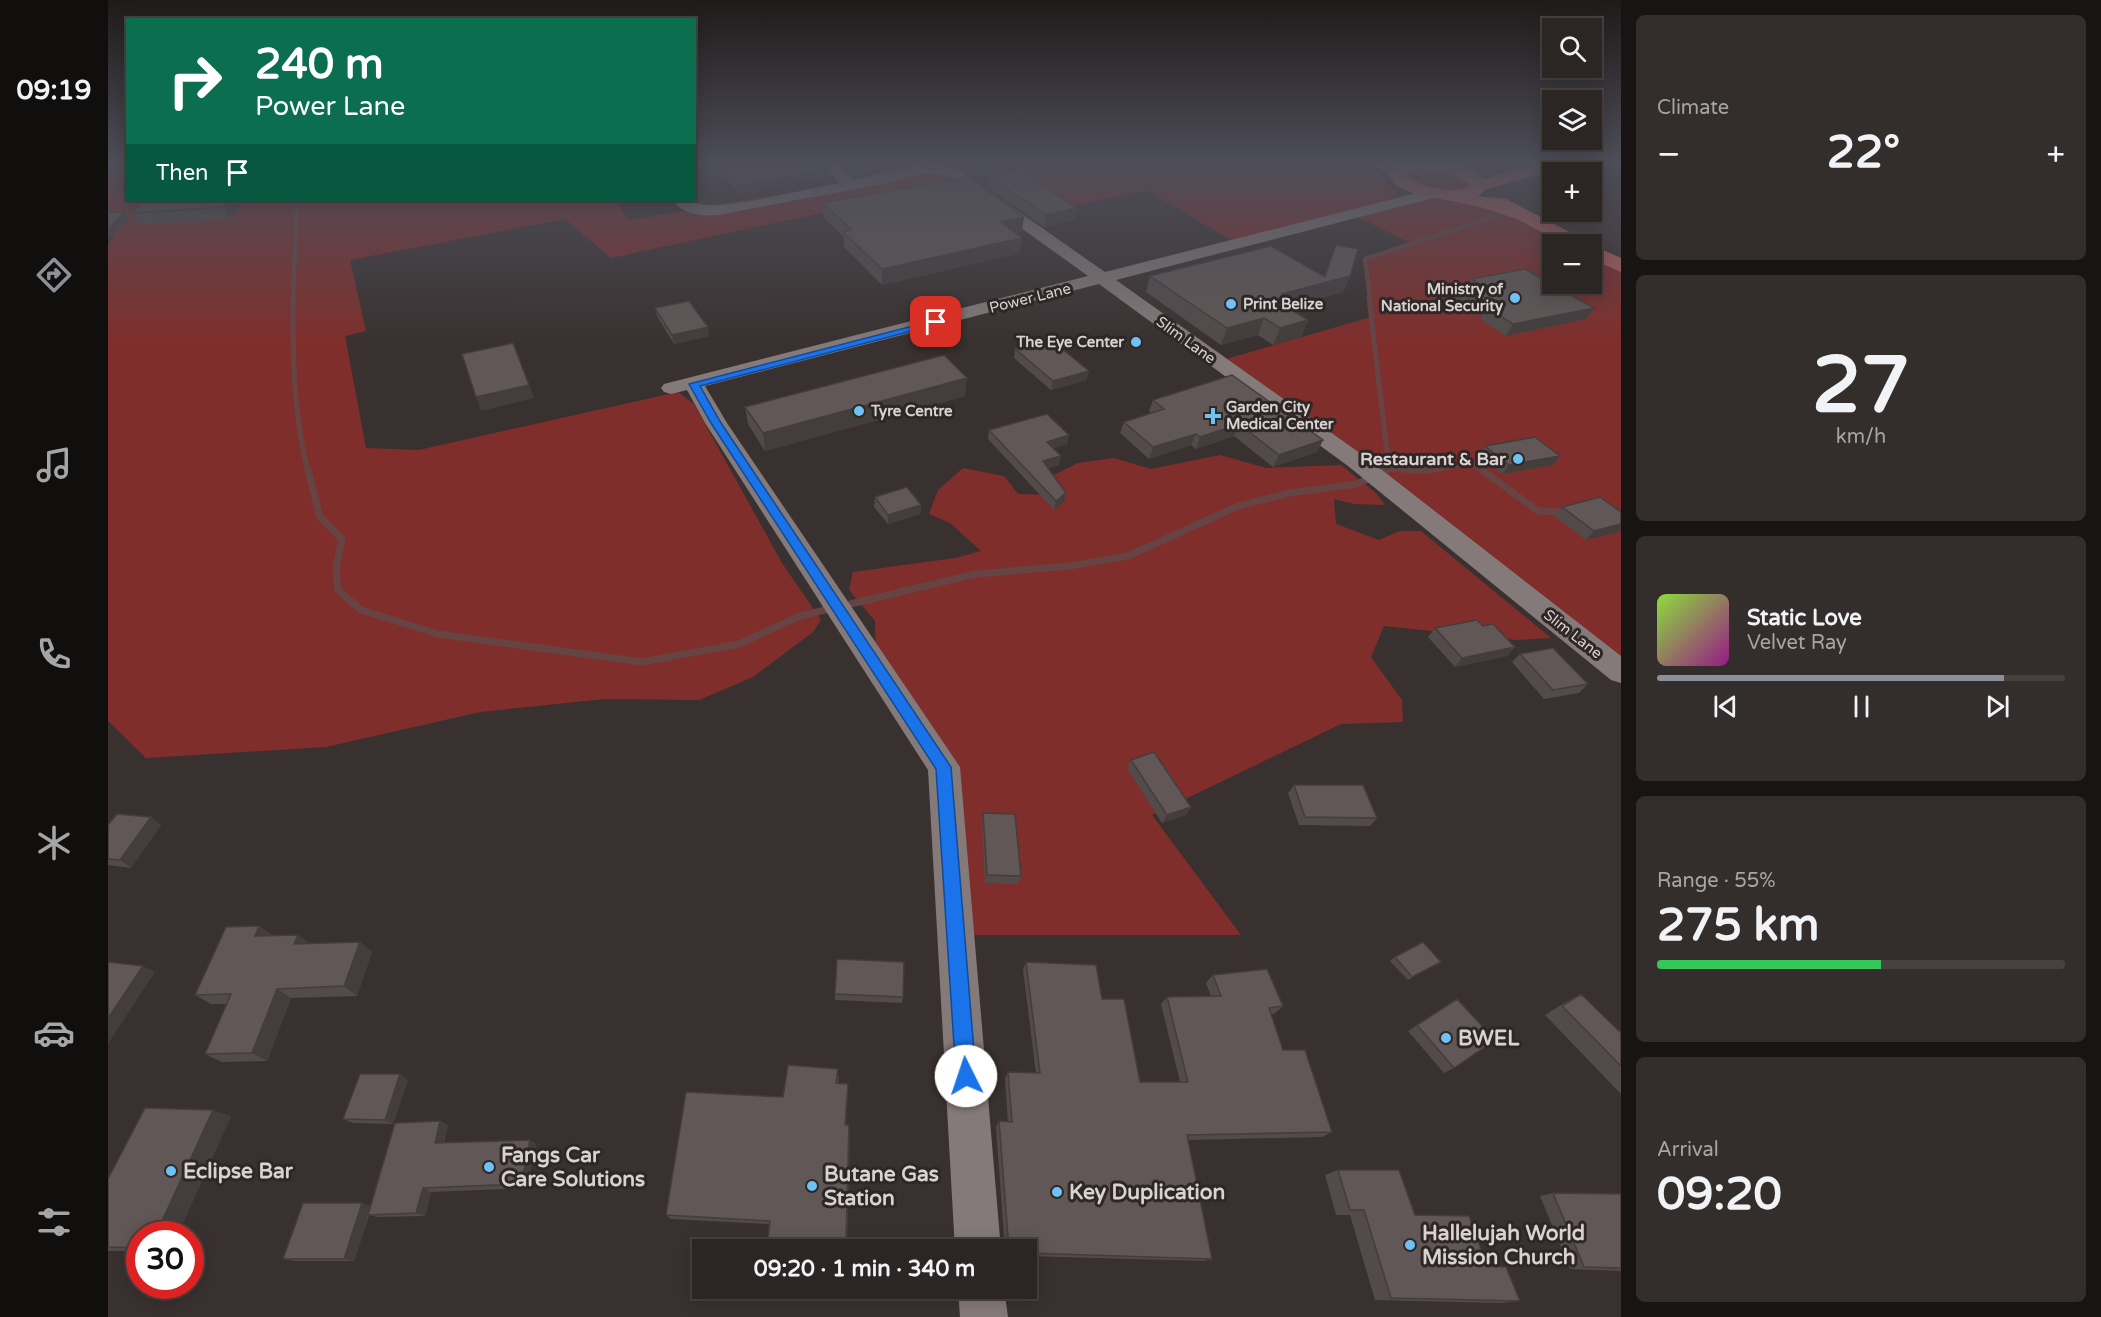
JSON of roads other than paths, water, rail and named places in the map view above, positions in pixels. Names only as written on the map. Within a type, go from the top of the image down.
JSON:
[{"type":"main road","points":[[1537,223],[1558,234]]},
{"type":"main road","points":[[1602,256],[1621,266]]},
{"type":"street","name":"Slim Lane","points":[[1027,223],[1364,468],[1621,672]]},
{"type":"street","name":"Power Lane","points":[[977,1239],[944,767],[716,423],[683,386],[1103,280],[1315,223]]},
{"type":"street","points":[[982,1299],[984,1317]]},
{"type":"waterway","points":[[293,298],[296,223]]},
{"type":"waterway","points":[[1370,299],[1365,259],[1473,223]]},
{"type":"waterway","points":[[1369,297],[1389,469]]},
{"type":"waterway","points":[[293,298],[297,407],[308,472]]},
{"type":"waterway","points":[[1389,469],[1426,471],[1472,463],[1484,472]]},
{"type":"waterway","points":[[1384,472],[1389,469]]},
{"type":"waterway","points":[[308,470],[320,517],[342,539],[336,568],[338,590],[361,610],[438,634],[642,662],[739,644],[800,616],[976,574],[1070,566],[1128,556],[1236,507],[1289,493],[1357,484],[1387,470]]},
{"type":"waterway","points":[[1408,470],[1431,470]]},
{"type":"waterway","points":[[1482,470],[1538,511],[1566,512]]},
{"type":"place","name":"Ministry of National Security","points":[[1515,298]]},
{"type":"place","name":"Print Belize","points":[[1231,304]]},
{"type":"place","name":"The Eye Center","points":[[1136,342]]},
{"type":"place","name":"Tyre Centre","points":[[859,411]]},
{"type":"place","name":"Garden City Medical Center","points":[[1213,416]]},
{"type":"place","name":"Restaurant & Bar","points":[[1518,459]]},
{"type":"place","name":"BWEL","points":[[1446,1038]]},
{"type":"place","name":"Fangs Car Care Solutions","points":[[489,1167]]},
{"type":"place","name":"Eclipse Bar","points":[[171,1171]]},
{"type":"place","name":"Butane Gas Station","points":[[812,1186]]},
{"type":"place","name":"Key Duplication","points":[[1057,1192]]},
{"type":"place","name":"Hallelujah World Mission Church","points":[[1410,1245]]}]
